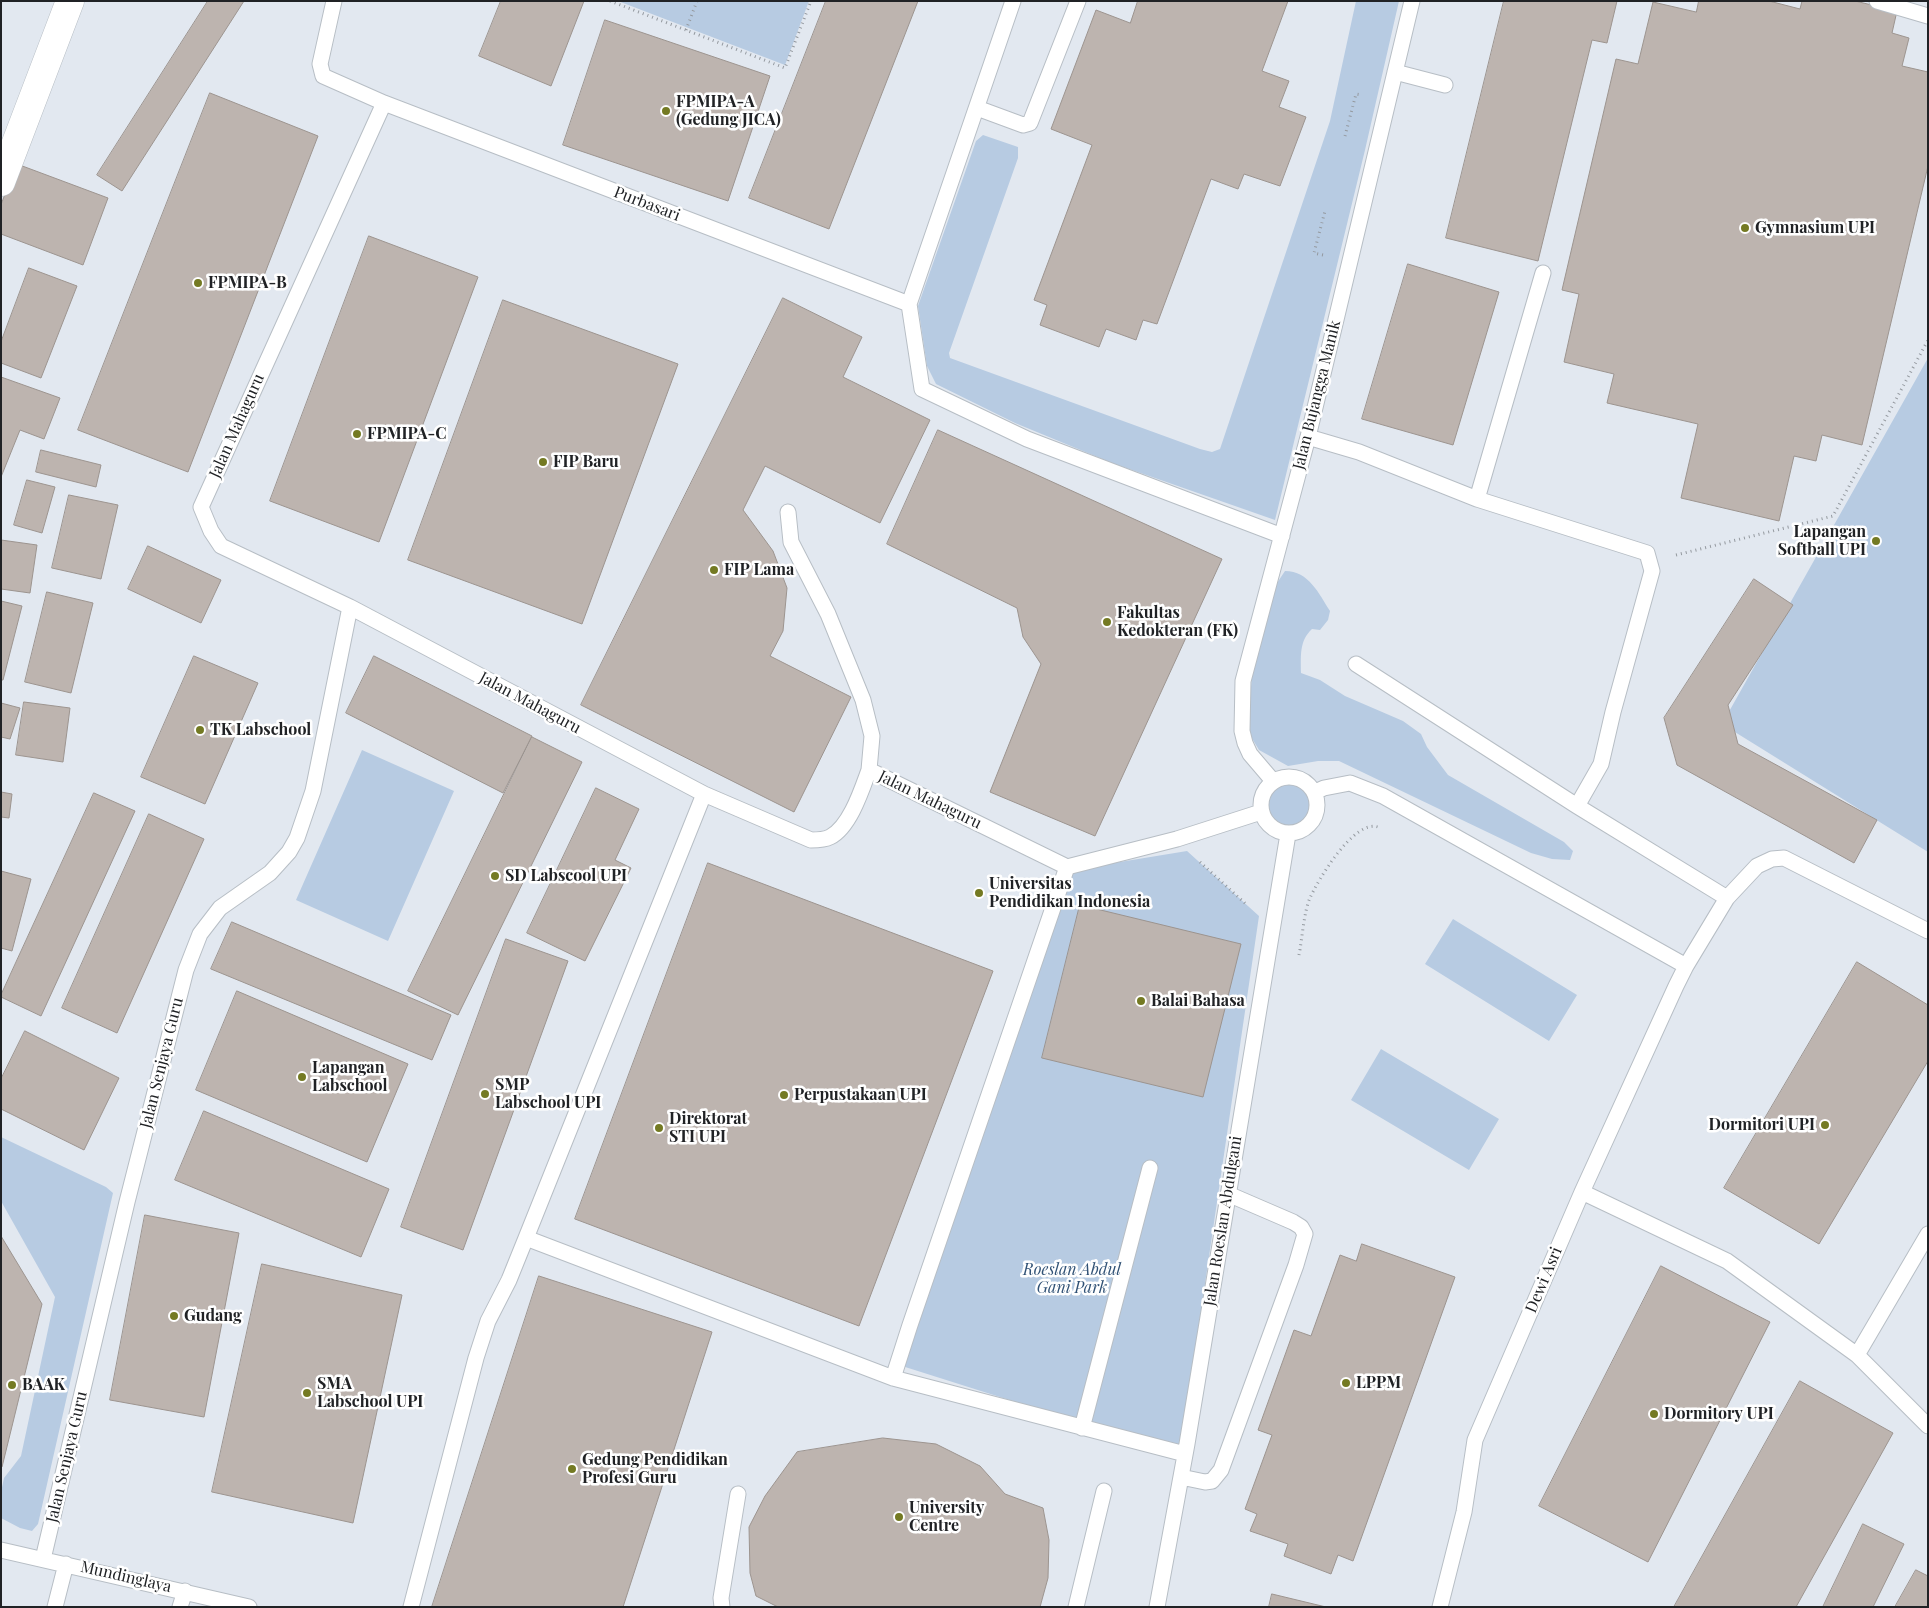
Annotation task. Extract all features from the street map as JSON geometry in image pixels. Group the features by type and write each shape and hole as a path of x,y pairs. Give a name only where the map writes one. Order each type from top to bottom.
{"street":[{"path":"1,182 70,1"}],"lane":[{"name":"Purbasari","path":"334,1 320,64 324,76 384,103 909,304"},
{"path":"1013,1 909,304 922,389 1027,439 1282,536"},
{"path":"977,108 1023,125 1030,124 1078,1"},
{"name":"Jalan Bujangga Manik","path":"1273,781 1250,754 1245,743 1242,731 1243,681 1308,437 1412,1"},
{"path":"1877,1 1928,16"},
{"path":"1396,72 1445,86"},
{"name":"Jalan Mahaguru","path":"384,103 201,507 210,531 221,546 350,608 704,794 811,840 822,840 832,836 852,813 869,770 1067,867"},
{"path":"1477,499 1544,273"},
{"path":"1308,437 1358,452 1477,499 1647,553 1652,571 1613,712 1601,764 1577,806"},
{"path":"788,512 792,542 828,614 863,700 872,736 869,770"},
{"name":"Jalan Senjaya Guru","path":"43,1559 127,1202 186,970 200,934 220,908 270,873 289,852 297,838 313,791 350,608"},
{"path":"1356,664 1577,806 1728,898"},
{"path":"1284,777 1297,777 1307,782 1315,792 1318,803 1316,815 1310,825 1300,832 1288,834 1277,831 1267,824 1262,812 1261,800 1265,790 1273,781 1284,777"},
{"path":"1315,792 1324,788 1350,783 1384,796 1686,966"},
{"path":"411,1607 476,1358 488,1321 526,1238 704,794"},
{"path":"893,1378 1067,867 1177,839 1262,812"},
{"name":"Jalan Roeslan Abdulgani","path":"1156,1607 1185,1454 1288,834"},
{"name":"Dewi Asri","path":"1440,1607 1464,1512 1475,1440 1582,1192 1686,966 1728,898 1757,866 1772,859 1784,858 1928,931"},
{"path":"1082,1428 1150,1168"},
{"path":"1582,1192 1726,1262 1857,1355 1928,1426"},
{"path":"1181,1477 1205,1482 1212,1481 1221,1470 1299,1258 1305,1234 1301,1226 1228,1194"},
{"path":"1857,1355 1928,1234"},
{"path":"526,1238 893,1378 1185,1454"},
{"path":"1076,1607 1104,1491"},
{"path":"722,1607 720,1598 738,1494"},
{"name":"Mundinglaya","path":"1,1550 249,1607"},
{"path":"55,1607 66,1564"},
{"path":"180,1607 185,1591"}],"path":[{"path":"610,1 785,68 811,1"},
{"path":"686,30 697,1"},
{"path":"1345,136 1356,94"},
{"path":"1314,253 1325,212"},
{"path":"1651,562 1833,516 1928,340"},
{"path":"1299,957 1309,899 1340,850 1349,838 1362,830 1374,826 1382,829"}],"green space":[{"path":"618,1 809,1 785,65"},
{"path":"1356,1 1399,1 1365,150 1275,520 1112,463 1015,423 936,384 927,366 918,306 976,141 983,135 1018,147 1018,158 949,353 950,358 1200,449 1212,452 1220,449 1330,121"},
{"name":"Lapangan Softball UPI","path":"1928,358 1928,852 1722,724"},
{"path":"1285,571 1293,572 1307,579 1330,611 1328,620 1320,630 1312,629 1305,639 1302,649 1301,673 1320,680 1345,696 1403,721 1421,734 1427,747 1448,775 1564,842 1573,851 1570,860 1552,859 1531,853 1339,761 1318,761 1288,766 1259,750 1250,735 1249,711 1252,675 1277,583"},
{"path":"362,750 454,791 388,941 296,900"},
{"path":"1289,780 1298,782 1309,791 1314,805 1312,814 1303,825 1289,830 1280,828 1269,819 1264,805 1266,796 1275,785"},
{"name":"Roeslan Abdul Gani Park","path":"1187,851 1259,916 1180,1454 902,1366 1071,870"},
{"path":"1453,919 1577,995 1549,1041 1425,964"},
{"path":"1381,1049 1499,1119 1469,1170 1351,1100"},
{"path":"1,1137 106,1187 113,1193 38,1524 32,1531 20,1528 1,1518 1,1492 4,1478 21,1456 55,1297 1,1201"}],"building":[{"path":"208,1 244,1 122,191 97,175"},
{"path":"501,1 584,1 551,86 479,56"},
{"name":"FPMIPA-A (Gedung JICA)","path":"826,1 918,1 829,229 749,198"},
{"path":"1138,1 1288,1 1262,71 1289,81 1279,107 1306,117 1280,186 1244,174 1238,189 1211,179 1157,324 1143,320 1136,340 1106,329 1099,347 1040,325 1047,305 1034,300 1092,145 1051,129 1096,10 1130,23"},
{"path":"1504,1 1617,1 1607,43 1592,40 1538,261 1446,238"},
{"name":"Gymnasium UPI","path":"1699,1 1769,1 1800,9 1802,1 1855,1 1897,11 1892,33 1909,38 1902,66 1928,72 1928,166 1862,445 1822,435 1816,461 1794,456 1779,521 1681,498 1698,424 1607,403 1614,374 1564,362 1579,294 1562,290 1616,59 1638,64 1653,2 1696,12"},
{"name":"FPMIPA-A (Gedung JICA)","path":"605,20 770,76 728,201 563,145"},
{"name":"FPMIPA-B","path":"210,93 318,136 188,472 78,430"},
{"path":"17,164 108,198 83,265 1,234 1,205"},
{"name":"FPMIPA-C","path":"369,236 478,277 379,542 270,501"},
{"path":"1408,264 1499,292 1453,445 1362,419"},
{"path":"29,268 77,286 41,378 1,363 1,342"},
{"name":"FIP Lama","path":"783,298 862,337 843,377 930,420 880,523 765,466 743,510 773,551 787,588 783,631 770,656 851,697 794,812 581,705"},
{"name":"FIP Baru","path":"503,300 678,364 582,624 408,560"},
{"path":"1,377 60,398 44,439 20,430 1,477"},
{"name":"Fakultas Kedokteran (FK)","path":"938,430 1222,559 1095,836 990,792 1041,664 1023,637 1017,608 887,544"},
{"path":"41,450 101,465 96,487 36,472"},
{"path":"27,480 55,487 42,533 14,525"},
{"path":"69,495 118,505 101,579 52,568"},
{"path":"1,540 37,545 30,593 1,589"},
{"path":"148,546 221,580 201,623 128,589"},
{"path":"1754,579 1793,605 1728,705 1738,744 1877,820 1854,863 1677,765 1664,718"},
{"path":"47,592 93,603 71,693 25,682"},
{"path":"1,601 22,606 3,680 1,680"},
{"name":"TK Labschool","path":"194,656 258,683 205,804 141,777"},
{"path":"374,656 532,736 503,793 346,713"},
{"path":"24,702 70,708 63,762 16,755"},
{"path":"1,703 20,708 10,739 1,737"},
{"name":"SD Labscool UPI","path":"532,737 582,762 458,1015 408,991"},
{"name":"SD Labscool UPI","path":"596,788 639,809 615,860 631,868 585,961 527,933"},
{"path":"1,792 12,794 9,818 1,817"},
{"path":"94,793 135,811 41,1016 1,997 1,995"},
{"path":"149,814 204,839 117,1033 62,1008"},
{"name":"Perpustakaan UPI","path":"708,863 993,971 859,1326 575,1219"},
{"path":"1,871 31,879 12,951 1,948"},
{"name":"Balai Bahasa","path":"1080,905 1241,944 1203,1097 1042,1058"},
{"path":"232,922 451,1015 432,1060 211,969"},
{"name":"SMP Labschool UPI","path":"506,939 568,961 463,1250 401,1227"},
{"name":"Dormitori UPI","path":"1857,962 1928,1005 1928,1061 1819,1244 1724,1188"},
{"name":"Lapangan Labschool","path":"237,991 408,1064 367,1162 196,1090"},
{"path":"25,1031 119,1078 84,1150 1,1109 1,1079"},
{"path":"204,1111 389,1189 361,1257 175,1180"},
{"name":"Gudang","path":"145,1215 239,1233 204,1417 110,1400"},
{"name":"BAAK","path":"1,1236 42,1304 2,1467 1,1467"},
{"name":"LPPM","path":"1362,1244 1455,1277 1353,1561 1338,1555 1331,1574 1284,1556 1288,1544 1250,1531 1257,1514 1245,1509 1272,1435 1258,1430 1294,1330 1311,1336 1340,1255 1356,1261"},
{"name":"SMA Labschool UPI","path":"262,1264 402,1295 353,1523 212,1492"},
{"name":"Dormitory UPI","path":"1661,1266 1770,1322 1648,1562 1539,1506"},
{"name":"Gedung Pendidikan Profesi Guru","path":"539,1276 712,1332 623,1607 432,1607"},
{"name":"Dormitory UPI","path":"1800,1381 1893,1433 1796,1607 1674,1607"},
{"name":"University Centre","path":"883,1438 936,1444 980,1466 1005,1494 1043,1508 1049,1540 1048,1578 1040,1607 778,1607 756,1596 750,1573 749,1527 765,1496 797,1452"},
{"path":"1863,1524 1904,1544 1873,1607 1823,1607"},
{"path":"1916,1570 1928,1576 1928,1607 1895,1607"},
{"path":"1272,1594 1326,1607 1269,1607"}],"place":[{"name":"FPMIPA-A (Gedung JICA)","path":"666,111"},
{"name":"Gymnasium UPI","path":"1745,228"},
{"name":"FPMIPA-B","path":"198,283"},
{"name":"FPMIPA-C","path":"357,434"},
{"name":"FIP Baru","path":"543,462"},
{"name":"Lapangan Softball UPI","path":"1876,541"},
{"name":"FIP Lama","path":"714,570"},
{"name":"Fakultas Kedokteran (FK)","path":"1107,622"},
{"name":"TK Labschool","path":"200,730"},
{"name":"SD Labscool UPI","path":"495,876"},
{"name":"Universitas Pendidikan Indonesia","path":"979,893"},
{"name":"Balai Bahasa","path":"1141,1001"},
{"name":"Lapangan Labschool","path":"302,1077"},
{"name":"SMP Labschool UPI","path":"485,1094"},
{"name":"Perpustakaan UPI","path":"784,1095"},
{"name":"Dormitori UPI","path":"1825,1125"},
{"name":"Direktorat STI UPI","path":"659,1128"},
{"name":"Gudang","path":"174,1316"},
{"name":"LPPM","path":"1346,1383"},
{"name":"BAAK","path":"12,1385"},
{"name":"SMA Labschool UPI","path":"307,1393"},
{"name":"Dormitory UPI","path":"1654,1414"},
{"name":"Gedung Pendidikan Profesi Guru","path":"572,1469"},
{"name":"University Centre","path":"899,1517"}]}
